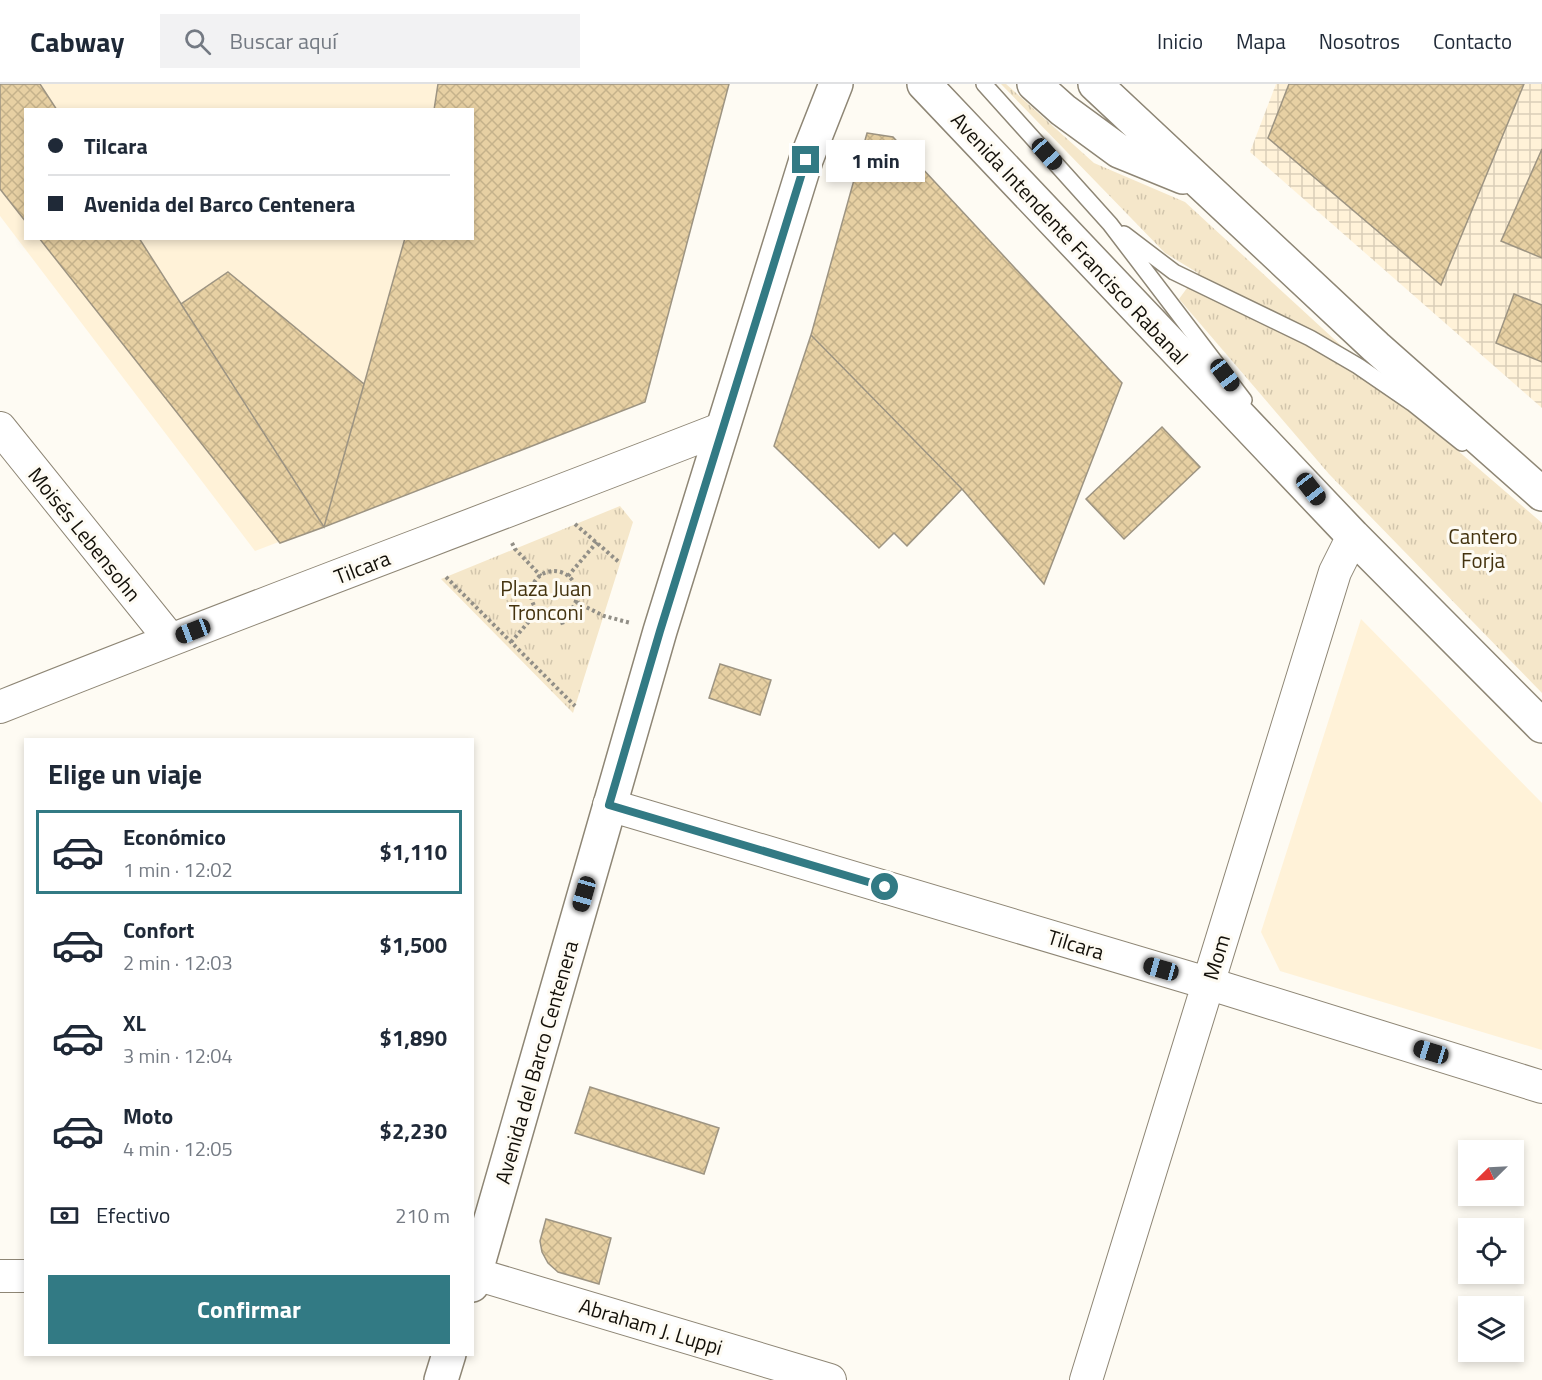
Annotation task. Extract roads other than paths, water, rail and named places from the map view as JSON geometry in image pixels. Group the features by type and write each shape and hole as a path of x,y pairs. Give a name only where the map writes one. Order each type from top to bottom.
{"main road":[{"name":"Avenida del Barco Centenera","path":"474,1277 660,631 806,160 836,84"},
{"name":"Avenida Intendente Francisco Rabanal","path":"924,84 1326,508 1542,726"},
{"path":"1034,84 1063,110 1119,151 1201,184"},
{"path":"1095,84 1376,347 1542,494"},
{"path":"441,1380 448,1356"}],"street":[{"name":"Moisés Lebensohn","path":"0,428 171,639"},
{"name":"Tilcara","path":"0,707 171,639 490,519 723,428"},
{"name":"Mom","path":"1086,1380 1335,572 1353,536"},
{"name":"Tilcara","path":"609,805 1208,983 1542,1087"},
{"path":"0,1276 24,1276"},
{"name":"Abraham J. Luppi","path":"474,1277 830,1380"}],"lane":[{"path":"984,84 1110,224 1326,508"},
{"path":"1110,224 1174,272 1310,338 1358,366 1412,403 1542,503"}],"park label":[{"name":"Cantero Forja","path":"1483,548"},
{"name":"Plaza Juan Tronconi","path":"546,600"}]}
